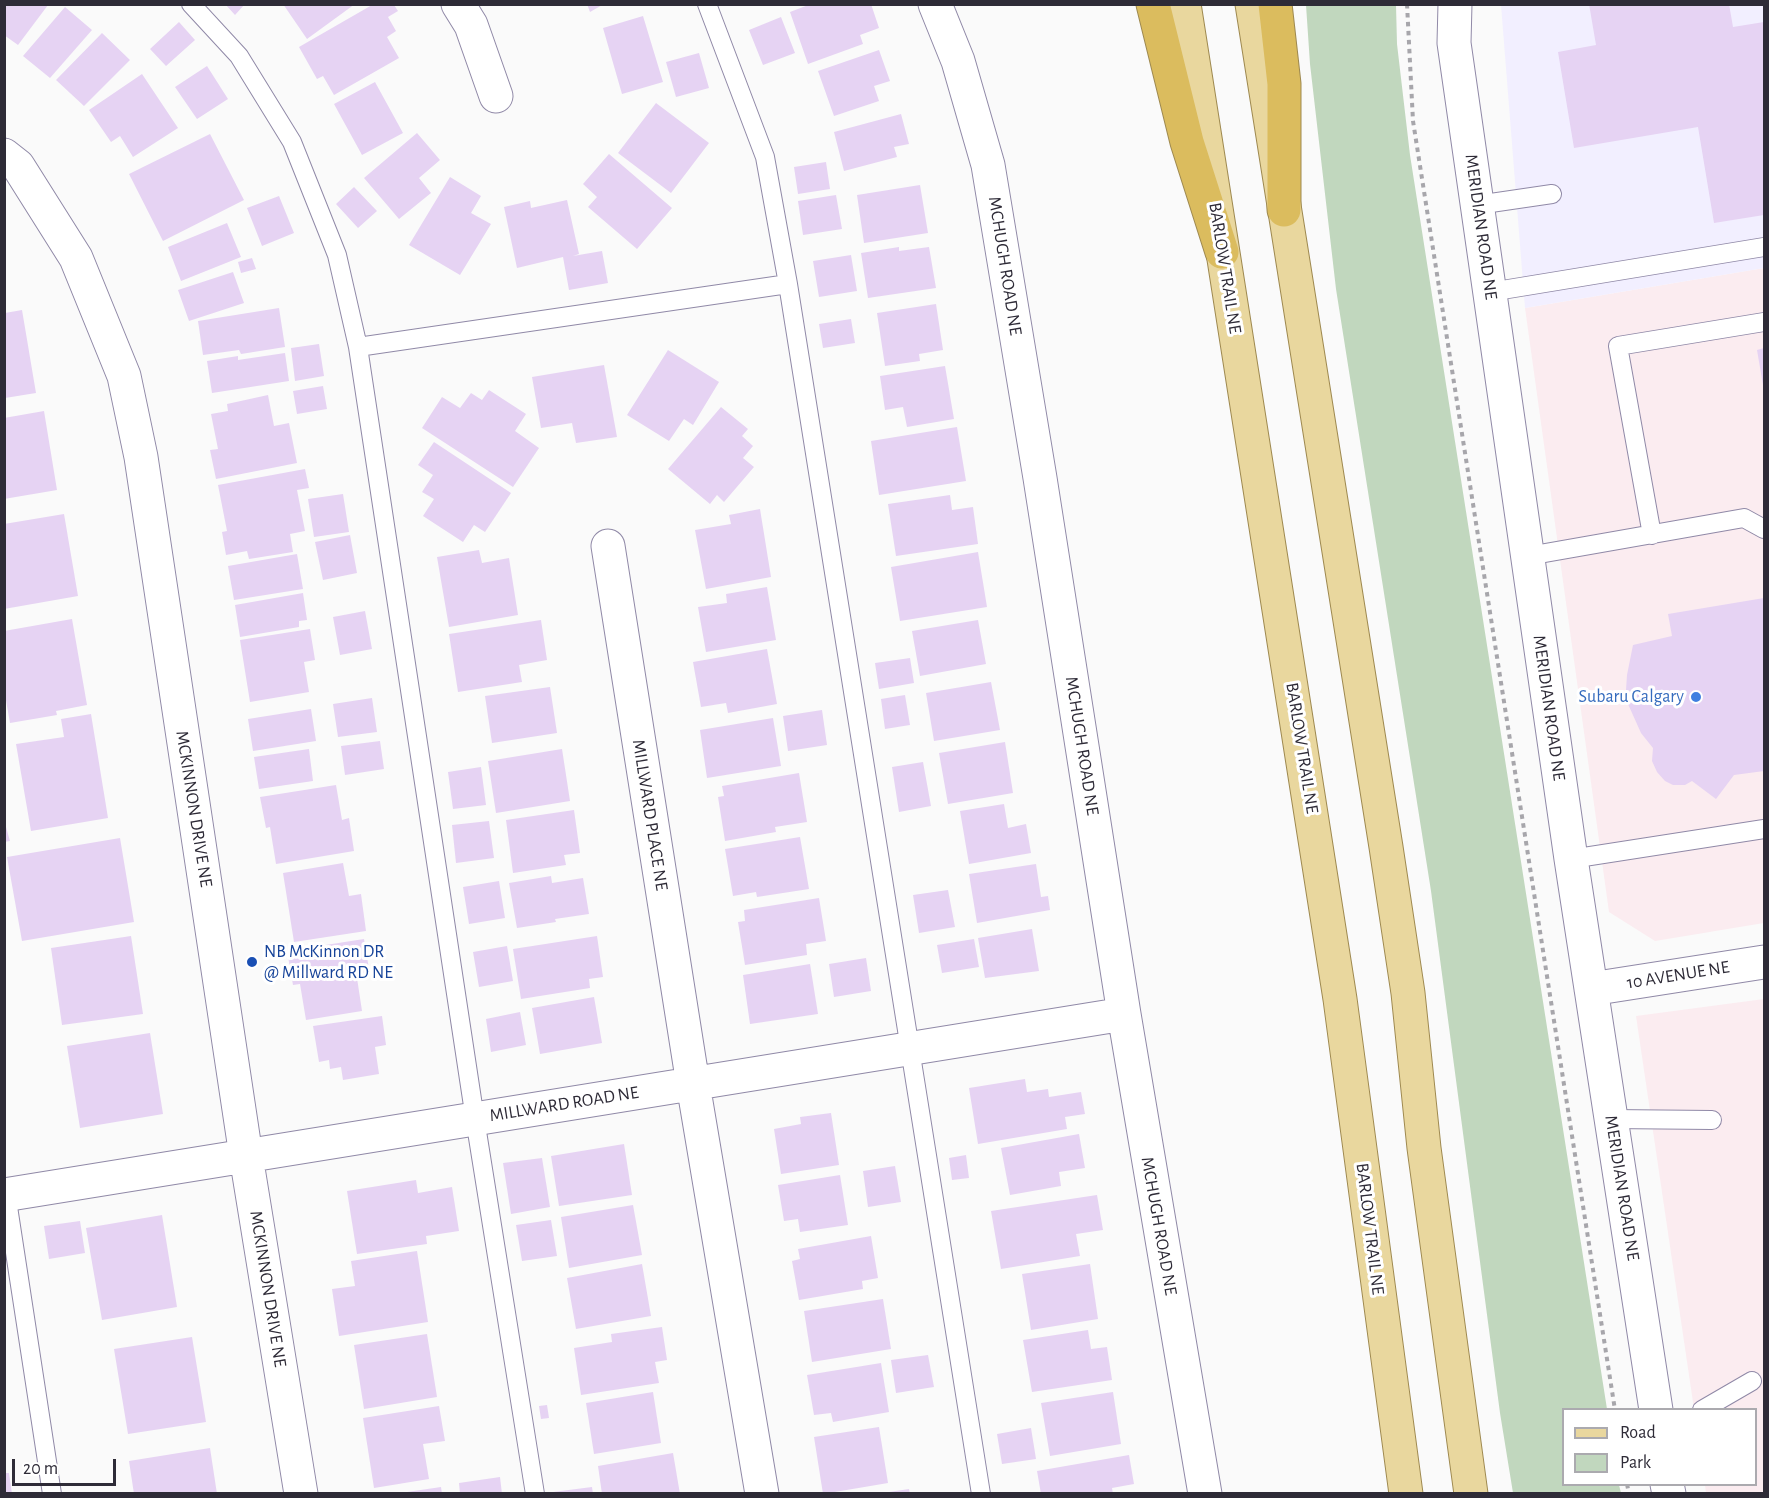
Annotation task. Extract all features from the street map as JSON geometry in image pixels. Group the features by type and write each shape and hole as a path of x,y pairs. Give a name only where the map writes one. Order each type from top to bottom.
{"highway":[{"path":"1154,4 1187,142 1222,252"},
{"path":"1275,4 1284,84 1284,210"}],"main road":[{"name":"BARLOW TRAIL NE","path":"1184,4 1340,999 1406,1494"},
{"path":"1252,4 1408,993 1434,1223 1471,1494"}],"street":[{"path":"458,4 471,25 496,96"},
{"name":"MCHUGH ROAD NE","path":"935,4 958,61 988,165 1040,478 1124,1014 1204,1494"},
{"name":"MERIDIAN ROAD NE","path":"1455,4 1454,43 1527,556 1656,1408"},
{"name":"MCKINNON DRIVE NE","path":"4,155 18,166 76,258 124,376 141,457 246,1156 301,1494"},
{"name":"MILLWARD PLACE NE","path":"608,546 693,1084"},
{"name":"10 AVENUE NE","path":"1591,989 1764,962"},
{"name":"MILLWARD ROAD NE","path":"5,1192 246,1156 1124,1014"},
{"path":"693,1084 762,1494"}],"lane":[{"path":"191,4 239,56 292,142 337,255 358,347 475,1119 535,1494"},
{"path":"707,4 765,157 788,284 981,1494"},
{"path":"1478,205 1552,194"},
{"path":"1490,292 1764,247"},
{"path":"358,347 788,284"},
{"path":"1652,535 1618,346 1764,322"},
{"path":"1527,556 1744,518 1764,529"},
{"path":"1571,859 1764,829"},
{"path":"1611,1119 1712,1120"},
{"path":"5,1192 52,1494"},
{"path":"1705,1408 1752,1381"}],"path":[{"path":"1407,4 1413,121 1616,1408"}],"shaded area":[{"path":"1501,5 1764,5 1764,268 1525,308"},
{"path":"1764,268 1764,923 1655,941 1609,912 1525,308"},
{"path":"1764,999 1764,1493 1706,1493 1705,1486 1757,1486 1757,1408 1694,1408 1636,1016"}],"green space":[{"path":"1306,5 1396,5 1397,44 1410,155 1607,1408 1562,1408 1562,1486 1619,1486 1621,1493 1513,1493 1500,1413 1431,891 1336,289 1310,64"}],"building":[{"path":"225,4 245,4 235,15"},
{"path":"283,4 355,4 307,39"},
{"path":"587,4 604,4 590,12"},
{"path":"811,4 871,4 879,28 860,35 863,44 808,64 790,12"},
{"path":"1589,4 1729,4 1733,27 1764,22 1764,215 1714,223 1698,127 1574,148 1558,52 1596,45"},
{"path":"4,5 48,5 18,45 4,35"},
{"path":"372,5 394,5 398,11 388,17 396,31 387,37 399,58 334,95 323,76 317,79 299,47"},
{"path":"65,7 92,30 50,78 23,56"},
{"path":"643,16 663,82 622,94 603,28"},
{"path":"781,17 795,53 763,65 749,30"},
{"path":"179,22 195,40 166,66 150,49"},
{"path":"102,33 130,60 84,106 56,80"},
{"path":"879,50 890,81 874,86 879,101 834,116 818,71"},
{"path":"699,53 709,88 676,97 666,62"},
{"path":"207,66 228,99 197,119 175,87"},
{"path":"142,74 178,128 133,157 120,136 111,142 89,110"},
{"path":"375,82 403,133 362,155 334,104"},
{"path":"656,103 709,143 671,193 618,153"},
{"path":"901,114 909,144 894,147 897,157 844,171 834,132"},
{"path":"417,133 440,160 419,178 431,193 399,219 364,178"},
{"path":"210,134 244,200 163,241 129,174"},
{"path":"609,154 672,208 637,249 588,207 597,197 583,184"},
{"path":"826,162 830,189 798,194 794,167"},
{"path":"450,177 481,196 471,213 491,224 460,275 409,245"},
{"path":"920,185 928,233 864,243 857,195"},
{"path":"354,187 377,211 358,228 336,204"},
{"path":"836,195 842,229 803,235 798,201"},
{"path":"279,196 294,233 262,246 247,208"},
{"path":"567,200 579,254 573,256 602,251 608,283 569,290 563,257 517,268 504,207 530,201 531,208"},
{"path":"227,223 241,257 181,281 168,247"},
{"path":"899,247 899,251 929,247 936,288 868,298 861,253"},
{"path":"851,255 857,291 819,297 813,261"},
{"path":"252,258 256,269 241,273 238,262"},
{"path":"233,272 244,303 189,321 178,290"},
{"path":"936,304 943,350 919,354 920,361 885,366 877,313"},
{"path":"279,308 285,347 241,354 239,350 203,355 198,321"},
{"path":"22,310 36,393 5,398 5,313"},
{"path":"851,319 855,343 823,348 819,324"},
{"path":"319,344 324,376 295,381 291,348"},
{"path":"1764,348 1764,385 1763,385 1757,350"},
{"path":"668,350 719,382 693,425 684,419 669,441 627,415"},
{"path":"285,353 289,381 212,393 207,361 238,356 238,360"},
{"path":"604,365 617,437 576,443 572,423 541,428 532,377"},
{"path":"945,366 954,419 907,427 903,407 885,410 880,376"},
{"path":"323,386 327,409 297,414 293,391"},
{"path":"489,390 526,414 515,431 539,448 513,487 422,428 442,397 460,408 471,393 482,400"},
{"path":"268,395 274,426 289,423 297,463 216,479 210,450 218,449 211,414 228,411 227,404"},
{"path":"721,407 748,429 742,436 753,446 743,458 754,467 724,502 717,495 710,504 668,469"},
{"path":"44,411 57,490 4,499 4,418"},
{"path":"957,427 966,481 879,495 871,441"},
{"path":"434,442 511,493 485,532 474,525 463,542 423,516 434,499 422,492 433,475 418,465"},
{"path":"305,469 309,488 297,490 305,531 290,534 293,552 249,559 247,551 226,555 222,532 227,531 218,485"},
{"path":"343,494 349,532 314,537 308,499"},
{"path":"950,495 952,510 973,507 978,544 896,556 888,504"},
{"path":"760,509 771,577 706,589 695,530 731,524 729,515"},
{"path":"64,514 78,596 4,609 4,524"},
{"path":"350,535 357,573 323,580 315,542"},
{"path":"479,550 482,563 509,558 518,615 449,627 437,557"},
{"path":"978,552 987,607 900,621 891,567"},
{"path":"297,554 303,589 234,600 228,566"},
{"path":"767,587 776,640 706,652 698,607 727,603 726,594"},
{"path":"303,593 307,620 299,621 299,627 240,637 235,605"},
{"name":"Subaru Calgary","path":"1764,598 1764,771 1734,775 1716,799 1692,781 1685,785 1673,785 1665,781 1657,772 1652,761 1653,748 1641,733 1628,704 1627,675 1633,645 1672,636 1668,614"},
{"path":"365,611 372,649 340,655 333,617"},
{"path":"72,619 87,705 56,711 57,715 10,723 4,689 4,631"},
{"path":"541,620 547,660 519,665 522,682 458,692 449,634"},
{"path":"978,620 986,664 920,676 912,631"},
{"path":"310,629 315,660 304,662 309,692 250,702 240,640"},
{"path":"767,649 777,704 728,713 726,703 701,707 693,662"},
{"path":"910,658 914,683 879,689 875,663"},
{"path":"991,682 1000,730 934,741 926,693"},
{"path":"550,687 557,733 492,743 485,696"},
{"path":"905,695 910,725 885,729 881,699"},
{"path":"372,698 377,732 338,737 333,704"},
{"path":"311,709 316,741 253,751 248,719"},
{"path":"822,710 827,745 788,751 783,716"},
{"path":"91,714 108,818 31,831 16,744 64,737 61,719"},
{"path":"773,718 781,766 707,778 700,730"},
{"path":"380,741 384,769 345,775 341,746"},
{"path":"1005,742 1013,793 948,804 939,753"},
{"path":"309,749 313,781 259,789 254,757"},
{"path":"562,749 570,801 496,813 488,761"},
{"path":"923,762 931,806 899,812 892,767"},
{"path":"481,767 486,805 453,809 448,772"},
{"path":"799,773 807,822 775,827 776,832 725,841 718,797 724,796 722,786"},
{"path":"336,785 342,820 349,818 354,851 276,864 270,827 266,828 260,797"},
{"path":"1004,804 1008,828 1026,824 1031,853 969,864 960,811"},
{"path":"574,810 580,853 564,855 566,865 513,873 506,820"},
{"path":"4,820 10,841 4,842"},
{"path":"489,821 494,858 456,863 452,825"},
{"path":"800,837 809,889 757,897 756,892 733,896 725,849"},
{"path":"120,838 134,922 22,941 7,857"},
{"path":"343,863 349,896 361,894 366,931 294,942 283,873"},
{"path":"1036,864 1041,897 1048,896 1050,910 977,923 969,874"},
{"path":"551,876 552,883 583,878 589,914 517,928 509,883"},
{"path":"499,881 505,918 469,924 463,887"},
{"path":"948,890 955,927 919,933 913,895"},
{"path":"819,898 826,941 806,944 807,955 745,965 738,922 745,921 744,910"},
{"path":"1032,929 1039,971 985,978 978,938"},
{"path":"131,936 143,1014 62,1025 51,948"},
{"path":"597,936 603,977 589,979 590,988 521,999 513,949"},
{"path":"364,939 370,975 357,978 362,1011 306,1020 300,984 293,985 287,951"},
{"path":"974,939 979,967 942,973 937,945"},
{"path":"507,946 513,981 479,987 473,952"},
{"path":"866,958 871,991 834,997 829,964"},
{"path":"810,964 818,1014 750,1024 743,975"},
{"path":"594,997 602,1043 540,1054 532,1008"},
{"path":"520,1012 526,1045 491,1052 486,1019"},
{"path":"382,1016 386,1045 375,1047 379,1074 343,1080 341,1067 330,1069 329,1060 319,1062 313,1026"},
{"path":"150,1033 163,1114 80,1128 67,1046"},
{"path":"1025,1079 1027,1092 1048,1089 1049,1097 1081,1092 1085,1114 1065,1117 1067,1129 978,1144 969,1088"},
{"path":"831,1113 839,1165 781,1174 774,1129 801,1124 800,1117"},
{"path":"1079,1134 1085,1168 1059,1172 1061,1186 1010,1195 1001,1148"},
{"path":"624,1144 632,1195 559,1206 551,1156"},
{"path":"966,1155 969,1178 952,1180 949,1158"},
{"path":"542,1158 550,1207 511,1214 503,1163"},
{"path":"895,1166 901,1202 868,1207 863,1171"},
{"path":"840,1175 848,1225 800,1232 798,1219 784,1221 778,1185"},
{"path":"416,1180 418,1193 452,1187 459,1231 426,1236 427,1244 357,1254 347,1191"},
{"path":"1097,1195 1103,1230 1076,1234 1080,1256 1001,1269 991,1211"},
{"path":"633,1205 642,1255 569,1268 561,1217"},
{"path":"162,1215 177,1307 102,1320 86,1228"},
{"path":"551,1220 557,1256 522,1261 516,1225"},
{"path":"80,1221 85,1253 49,1259 44,1226"},
{"path":"871,1236 878,1278 862,1281 863,1289 799,1300 792,1261 800,1259 798,1249"},
{"path":"417,1251 428,1322 339,1336 332,1289 355,1286 351,1261"},
{"path":"642,1264 651,1316 576,1329 567,1278"},
{"path":"1090,1264 1098,1319 1031,1330 1022,1274"},
{"path":"883,1299 891,1349 812,1362 804,1311"},
{"path":"662,1327 667,1360 655,1362 659,1383 581,1395 574,1348 612,1342 611,1334"},
{"path":"1088,1330 1091,1349 1107,1347 1112,1380 1032,1392 1023,1340"},
{"path":"427,1334 437,1397 364,1409 354,1345"},
{"path":"192,1337 206,1422 128,1434 114,1349"},
{"path":"928,1355 934,1387 896,1393 891,1360"},
{"path":"881,1363 889,1412 833,1422 831,1413 814,1415 807,1375"},
{"path":"653,1392 661,1443 594,1454 586,1403"},
{"path":"1113,1392 1121,1444 1050,1456 1041,1403"},
{"path":"547,1405 549,1418 541,1419 539,1406"},
{"path":"439,1406 445,1441 423,1444 429,1479 374,1488 363,1418"},
{"path":"879,1427 888,1483 823,1494 814,1437"},
{"path":"1031,1428 1036,1459 1002,1464 997,1434"},
{"path":"210,1448 217,1494 134,1494 129,1461"},
{"path":"673,1453 680,1494 602,1494 598,1466"},
{"path":"1129,1455 1134,1484 1112,1488 1113,1494 1041,1494 1037,1471"},
{"path":"4,1473 9,1473 12,1494 4,1494"},
{"path":"500,1477 502,1494 460,1494 459,1483"},
{"path":"441,1487 442,1494 407,1494 407,1492"},
{"path":"592,1487 593,1494 553,1494 553,1492"},
{"path":"909,1489 910,1494 889,1494 889,1492"}],"place":[{"name":"Subaru Calgary","path":"1696,697"},
{"name":"NB McKinnon DR @ Millward RD NE","path":"252,962"}]}
